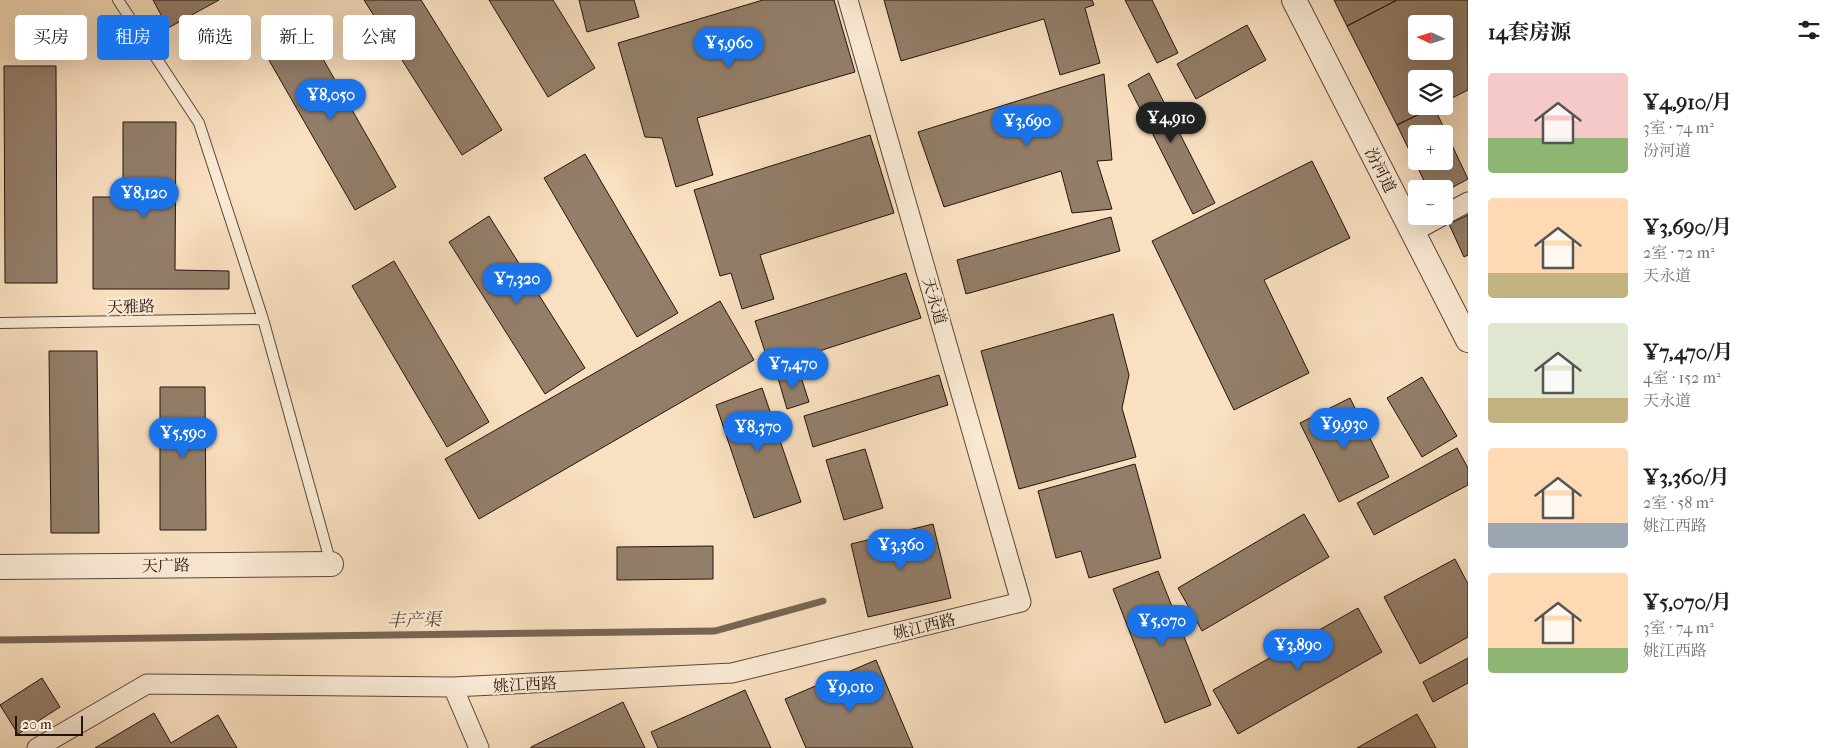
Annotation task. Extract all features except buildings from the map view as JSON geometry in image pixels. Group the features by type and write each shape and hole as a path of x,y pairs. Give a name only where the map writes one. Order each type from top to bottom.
{"street":[{"name":"天永道","path":"848,0 1021,602"},
{"name":"汾河道","path":"1294,0 1468,340"},
{"path":"1453,210 1468,202"},
{"path":"1413,232 1426,225"},
{"name":"天广路","path":"0,567 332,564"},
{"name":"姚江西路","path":"37,748 147,684 453,687 732,673 1021,602"},
{"path":"453,687 479,748"}],"lane":[{"path":"118,0 199,123 263,319 332,564"},
{"name":"天雅路","path":"0,323 263,319"}],"waterway":[{"name":"丰产渠","path":"0,640 715,631 823,601"}]}
